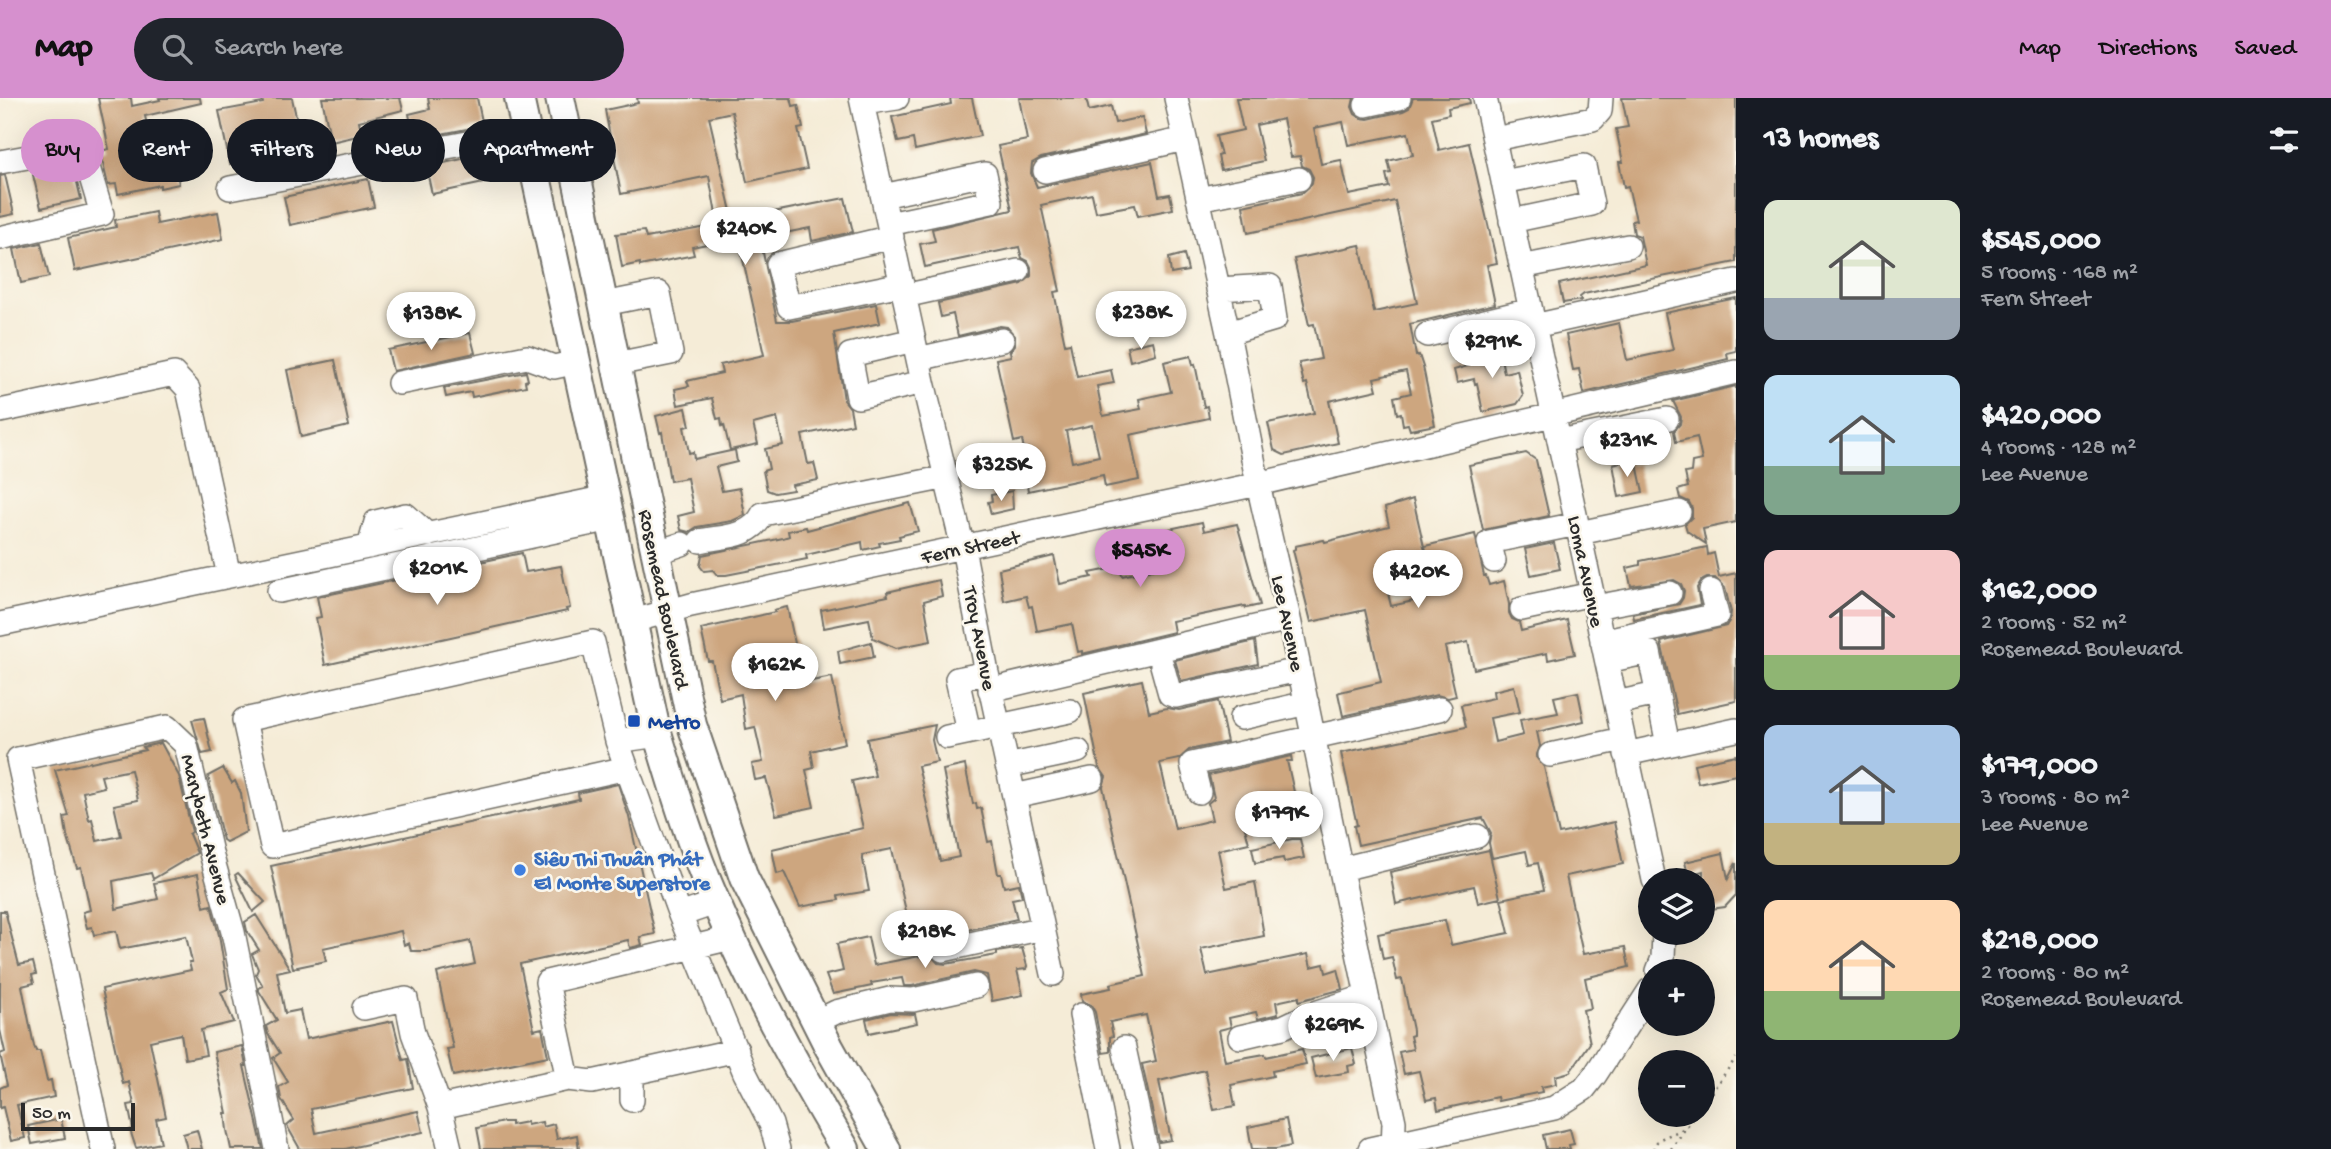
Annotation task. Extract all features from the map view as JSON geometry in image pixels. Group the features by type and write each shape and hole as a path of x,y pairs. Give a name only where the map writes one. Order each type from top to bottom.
{"main road":[{"name":"Rosemead Boulevard","path":"519,98 523,119"},
{"name":"Rosemead Boulevard","path":"560,98 692,725 744,878 816,1022 886,1149"},
{"name":"Rosemead Boulevard","path":"537,182 658,734 684,820 715,902 758,994 850,1149"},
{"path":"761,914 765,951 787,1001 849,1108 853,1133 850,1149"}],"street":[{"path":"862,100 897,98"},
{"name":"Lee Avenue","path":"1176,98 1307,703 1394,1122 1394,1147"},
{"path":"1366,105 1399,98"},
{"name":"Loma Avenue","path":"1485,98 1651,868"},
{"path":"1494,139 1593,119 1600,111 1601,98"},
{"name":"Troy Avenue","path":"862,100 923,382 963,548 988,681 1053,974"},
{"path":"1045,171 1185,139"},
{"path":"230,188 459,145"},
{"path":"0,162 82,147 102,214 0,238"},
{"path":"1503,182 1584,166 1592,204 1511,221"},
{"path":"883,196 985,174 991,202 778,264 789,307 1018,271"},
{"path":"1198,199 1299,179"},
{"path":"1521,267 1628,246"},
{"path":"1427,335 1736,281"},
{"path":"1218,289 1270,286 1275,320 1228,333"},
{"path":"604,304 659,293 664,317 671,353 616,364"},
{"path":"923,382 858,397 850,355 1002,340"},
{"path":"399,383 527,357 545,366 554,367 577,362"},
{"name":"Fern Street","path":"633,621 691,605 1258,484 1736,373"},
{"path":"0,411 174,374 188,389 229,576"},
{"path":"1559,441 1667,419"},
{"path":"655,553 691,542 751,531 763,514 947,477"},
{"path":"0,624 428,535 609,508"},
{"path":"279,591 609,508"},
{"path":"1494,562 1489,542 1679,512"},
{"path":"1604,651 1717,615 1711,591"},
{"path":"1522,609 1670,593"},
{"path":"1070,711 958,735 957,679 988,681 1137,654 1289,619"},
{"path":"627,768 272,846 244,720 593,642 617,741 627,768 680,915 745,1073 771,1124 778,1149"},
{"path":"1604,651 1649,652 1668,745"},
{"path":"1162,665 1170,694 1176,696 1300,670"},
{"path":"1616,704 1657,694"},
{"path":"1241,718 1307,703"},
{"path":"1199,792 1192,764 1440,709"},
{"name":"Marybeth Avenue","path":"103,1149 18,759 167,727 186,745 233,932 277,1149"},
{"path":"1550,755 1625,746 1668,745 1736,730"},
{"path":"617,741 658,734"},
{"path":"1007,766 1078,751"},
{"path":"1014,796 1092,779"},
{"path":"1341,869 1477,836"},
{"path":"680,915 715,902"},
{"path":"943,950 1043,928"},
{"path":"568,1079 547,982 732,937"},
{"path":"816,1022 836,1012 890,999 913,1000 975,986"},
{"path":"1240,1037 1283,1027 1306,1016 1367,996"},
{"path":"364,1008 406,999 413,1033 440,1107 450,1149"},
{"path":"1370,1149 1394,1147 1544,1112 1570,1099 1584,1089 1595,1075 1638,1009"},
{"path":"1081,1015 1108,1149"},
{"path":"1125,1048 1146,1149"},
{"path":"440,1107 568,1079 592,1082 737,1050"},
{"path":"632,1073 632,1100"}],"path":[{"path":"1715,1087 1736,1058"},
{"path":"1653,1149 1658,1140 1686,1127"},
{"path":"1671,1149 1686,1127"}],"building":[{"path":"98,98 131,98 132,106 160,100 159,98 200,98 201,103 145,116 146,119 118,119 118,182 179,184 118,194 116,184 108,185 104,168 104,150 109,149"},
{"path":"262,98 292,98 297,119 227,119 227,150 219,111 263,103"},
{"path":"322,98 400,98 403,110 367,119 351,119 351,137 337,141 337,119 326,119"},
{"path":"428,98 477,98 482,119 459,119 459,131 445,133 445,119 410,119 409,114 430,109"},
{"path":"637,98 791,98 793,106 798,105 803,128 798,129 807,169 747,182 732,112 709,117 733,220 845,198 853,232 812,241 810,228 760,238 777,321 792,321 876,304 880,323 834,333 844,400 850,408 853,424 802,435 808,464 814,463 818,480 792,485 793,490 775,493 767,490 763,471 769,469 765,449 783,445 777,418 753,424 758,444 730,450 724,425 722,426 721,418 717,419 712,398 678,405 675,389 689,386 687,381 722,373 720,365 764,355 740,246 726,249 722,241 692,247 694,255 622,267 616,234 644,231 646,238 718,225 709,176 621,194 616,168 616,119 607,119 605,110 638,103"},
{"path":"950,98 972,98 980,136 915,150 913,139 898,142 892,117 951,104"},
{"path":"1019,98 1086,98 1089,111 1111,106 1115,123 1142,117 1146,134 1041,158 1032,163 1031,173 1037,187 1152,162 1159,196 1170,194 1173,209 1138,216 1135,205 1096,212 1092,194 1041,205 1060,291 1054,292 1065,344 1070,343 1077,377 1111,370 1114,383 1097,386 1103,416 1141,409 1139,399 1171,392 1164,362 1191,356 1193,365 1195,364 1209,418 1130,435 1139,480 1105,487 1103,475 1028,491 1024,472 1029,471 1022,440 1014,442 996,359 1011,356 1015,336 1007,327 1000,326 958,336 953,314 941,317 938,303 1022,284 1031,276 1031,267 1028,261 1022,258 1019,247 925,267 920,244 935,241 932,229 1012,210 998,146 1027,140","holes":["1092,425 1099,456 1072,462 1066,431"]},
{"path":"1236,98 1354,98 1352,107 1355,114 1368,119 1403,111 1409,108 1413,98 1469,98 1470,103 1448,108 1449,114 1432,118 1439,150 1469,143 1497,263 1487,265 1495,304 1410,324 1416,356 1419,355 1423,367 1435,425 1410,430 1408,424 1403,425 1401,413 1397,414 1394,397 1411,393 1406,371 1374,378 1377,390 1329,401 1338,443 1284,455 1274,450 1268,423 1314,413 1299,363 1321,359 1314,324 1309,325 1294,259 1360,245 1374,312 1417,303 1395,201 1248,233 1243,206 1302,193 1312,184 1313,177 1309,169 1302,166 1300,156 1291,157 1283,119 1256,125 1264,161 1221,170 1218,156 1221,155 1216,136 1243,130","holes":["1343,122 1348,145 1408,133 1413,155 1388,161 1391,173 1386,174 1389,187 1349,195 1341,160 1321,164 1314,128"]},
{"path":"1622,98 1736,98 1736,262 1617,286 1584,294 1580,297 1581,300 1563,303 1559,284 1646,265 1640,236 1634,234 1632,221 1636,220 1628,186 1624,187 1619,162 1623,162 1616,129 1628,127"},
{"path":"459,160 459,182 488,182 432,194 429,182 445,182 445,163"},
{"path":"5,175 14,214 0,217 0,176"},
{"path":"35,182 77,182 81,199 41,208"},
{"path":"354,182 369,182 374,207 290,225 284,197"},
{"path":"155,212 157,224 218,212 223,239 75,271 68,238 116,227 115,220"},
{"path":"41,243 49,277 21,283 14,249"},
{"path":"1184,254 1188,271 1171,274 1169,258"},
{"path":"1736,298 1736,351 1727,353 1728,359 1584,393 1579,369 1573,370 1566,335 1619,323 1627,360 1673,350 1665,313"},
{"path":"470,333 475,353 393,371 388,350"},
{"path":"1153,341 1156,354 1130,361 1127,347"},
{"path":"1495,348 1496,354 1500,353 1504,373 1517,370 1523,396 1517,404 1483,412 1477,383 1475,384 1474,379 1457,383 1454,370 1471,365 1468,354"},
{"path":"335,360 349,426 301,437 287,370"},
{"path":"526,372 526,386 472,397 471,392 446,397 444,388"},
{"path":"1736,386 1736,522 1703,529 1706,544 1687,531 1685,524 1692,517 1692,508 1689,502 1680,498 1678,490 1688,487 1685,473 1691,472 1692,462 1702,460 1697,437 1676,442 1674,431 1680,424 1681,417 1673,401"},
{"path":"686,408 690,426 684,427 689,453 693,452 694,459 735,450 737,462 716,467 722,491 740,488 745,515 732,521 697,527 689,532 681,530 678,516 694,512 687,478 670,481 662,432 660,433 656,416"},
{"path":"1526,453 1536,460 1549,516 1483,530 1469,465"},
{"path":"1628,460 1629,465 1637,464 1643,492 1619,497 1613,464"},
{"path":"1012,491 1013,509 991,514 988,502 992,501 991,495"},
{"path":"1413,499 1426,555 1381,564 1391,606 1436,596 1425,546 1475,534 1484,576 1489,585 1504,581 1509,613 1512,619 1519,622 1521,631 1567,620 1575,654 1548,660 1547,653 1474,669 1468,642 1445,647 1456,696 1448,698 1437,695 1343,716 1338,693 1381,682 1365,610 1311,622 1293,550 1295,546 1324,540 1325,542 1389,526 1385,508"},
{"path":"910,503 918,531 899,536 900,539 879,543 880,546 863,550 862,542 806,555 807,559 726,575 717,575 713,570 704,571 700,566 702,555 783,538 789,536 788,531 806,527 807,530"},
{"path":"1202,522 1204,531 1237,524 1260,605 1172,621 1174,632 1082,654 1082,651 1078,652 1072,624 1037,631 1032,606 1029,607 1026,596 1004,601 999,569 1054,556 1060,584 1092,577 1090,573 1120,567 1122,576 1162,567 1155,532"},
{"path":"1554,543 1560,569 1531,575 1525,549"},
{"path":"1707,547 1708,555 1714,553 1719,577 1736,573 1736,701 1677,714 1661,642 1726,626 1731,612 1725,588 1715,578 1707,578 1701,581 1697,588 1700,605 1634,619 1633,614 1679,604 1684,591 1681,584 1674,580 1631,586 1627,568 1640,565 1640,561"},
{"path":"522,553 526,572 561,566 570,608 566,609 567,611 325,665 316,618 321,617 317,597"},
{"path":"939,580 942,596 924,601 931,641 896,648 873,638 869,619 824,628 821,610 888,596 887,592"},
{"path":"787,607 796,648 780,651 787,686 832,677 845,743 811,751 814,768 806,770 814,807 776,815 766,778 755,780 752,764 763,762 755,727 746,729 741,694 720,699 712,661 708,661 701,629"},
{"path":"1255,641 1258,664 1181,681 1175,660"},
{"path":"871,642 874,657 840,664 838,651"},
{"path":"1142,680 1149,712 1167,708 1179,710 1218,701 1227,742 1189,750 1179,759 1160,763 1175,829 1212,820 1208,803 1214,798 1209,775 1291,756 1292,761 1287,761 1296,801 1241,813 1249,843 1218,850 1226,888 1255,882 1264,936 1201,949 1207,975 1308,954 1311,967 1324,964 1326,973 1338,969 1343,989 1299,1001 1299,997 1276,1002 1278,1014 1258,1019 1256,1012 1229,1018 1231,1027 1219,1030 1225,1061 1265,1054 1266,1057 1302,1049 1306,1064 1272,1071 1273,1076 1231,1085 1235,1106 1214,1110 1205,1070 1159,1081 1171,1140 1159,1142 1142,1064 1156,1061 1146,1015 1110,1022 1113,1036 1110,1037 1110,1052 1103,1053 1095,1012 1091,1005 1082,1001 1081,994 1111,988 1110,984 1145,976 1103,787 1106,777 1099,767 1084,693"},
{"path":"1514,686 1520,712 1490,718 1495,742 1523,735 1520,720 1558,713 1554,697 1578,692 1584,721 1537,732 1540,746 1536,757 1544,767 1559,834 1614,822 1623,864 1566,876 1583,954 1625,947 1629,967 1585,978 1591,1008 1583,1010 1590,1043 1570,1072 1555,1076 1556,1084 1541,1087 1542,1092 1498,1101 1497,1097 1438,1110 1436,1098 1426,1100 1419,1071 1404,1074 1399,1052 1413,1049 1410,1036 1413,1035 1413,1030 1402,979 1397,980 1392,957 1383,959 1378,934 1445,920 1451,945 1509,933 1501,899 1544,890 1538,863 1529,865 1526,851 1492,858 1489,843 1491,833 1483,818 1358,845 1354,826 1357,825 1341,753 1466,727 1461,705 1494,698 1493,691"},
{"path":"204,718 212,752 202,754 192,720"},
{"path":"935,725 932,740 937,762 918,766 940,861 959,857 943,770 965,765 973,804 976,803 977,809 981,808 988,842 992,841 998,874 1001,874 1004,887 1019,884 1022,897 1012,899 1017,919 935,937 930,915 908,920 892,849 862,855 869,891 838,896 839,900 800,907 784,872 777,874 772,849 863,828 852,781 875,776 867,739"},
{"path":"161,743 179,776 192,832 189,834 197,853 153,879 151,873 113,881 116,909 158,899 154,883 198,874 204,907 211,905 219,935 228,989 221,992 234,1022 201,1030 206,1055 185,1059 181,1034 150,1041 166,1117 156,1119 161,1143 136,1148 130,1130 133,1129 128,1105 134,1104 129,1082 123,1084 102,989 191,970 189,962 192,962 186,936 120,949 116,931 94,935 92,927 87,928 83,912 90,910 81,867 77,868 67,835 64,817 69,816 55,770 145,750 143,747","holes":["131,770 138,800 114,805 121,836 97,841 83,792 104,787 101,776"]},
{"path":"1736,755 1736,775 1698,783 1694,764"},
{"path":"223,768 232,783 235,781 241,793 246,832 226,842 223,840 208,776"},
{"path":"618,784 629,817 655,934 640,937 642,945 630,948 628,940 520,964 534,1030 542,1028 548,1056 453,1076 447,1049 453,1048 437,973 475,964 470,941 426,951 411,951 409,943 404,945 401,931 323,948 326,961 293,968 271,866 579,799 578,793"},
{"path":"1300,839 1304,858 1284,862 1283,858 1255,863 1252,848"},
{"path":"1489,850 1500,898 1478,903 1474,886 1396,904 1390,872"},
{"path":"1723,853 1728,879 1736,863 1736,895 1725,907 1715,908 1715,868 1686,868 1685,862"},
{"path":"238,873 265,902 253,912 235,875"},
{"path":"0,911 5,911 19,965 33,962 36,974 32,975 34,983 22,986 34,1046 36,1051 40,1051 54,1097 17,1105 25,1138 11,1141 3,1107 0,1108 0,1088 7,1085 0,1054 5,1052 0,1030"},
{"path":"256,915 290,969 277,972 285,1013 300,1010 306,1039 393,1021 403,1060 408,1059 413,1088 311,1109 316,1133 418,1111 423,1132 345,1149 300,1149 287,1126 294,1120 281,1099 279,1087 288,1082 273,1058 280,1053 266,1026 277,1020 259,991 263,986 256,974 258,969 252,954 259,950 247,931 245,922"},
{"path":"868,937 874,965 930,954 938,963 946,964 1022,948 1027,966 1026,969 1017,970 1023,995 992,1001 987,975 974,972 912,986 904,986 902,978 871,983 872,986 833,994 826,975 843,971 837,944"},
{"path":"891,1013 915,1014 917,1023 869,1033 866,1019"},
{"path":"242,1046 263,1149 231,1149 227,1130 227,1113 214,1052"},
{"path":"1352,1048 1356,1064 1348,1066 1349,1072 1316,1078 1311,1058"},
{"path":"61,1119 65,1138 32,1144 28,1126"},
{"path":"1286,1119 1291,1146 1252,1149 1248,1127"},
{"path":"511,1122 511,1125 527,1122 527,1125 542,1122 543,1127 554,1124 557,1139 577,1135 579,1149 481,1149 477,1128"},
{"path":"1570,1129 1574,1144 1569,1145 1570,1149 1546,1149 1543,1135"},
{"path":"197,1130 202,1149 187,1149 183,1134"}],"place":[{"name":"Metro","path":"634,721"},
{"name":"Siêu Thi Thuân Phát El Monte Superstore","path":"520,870"}]}
